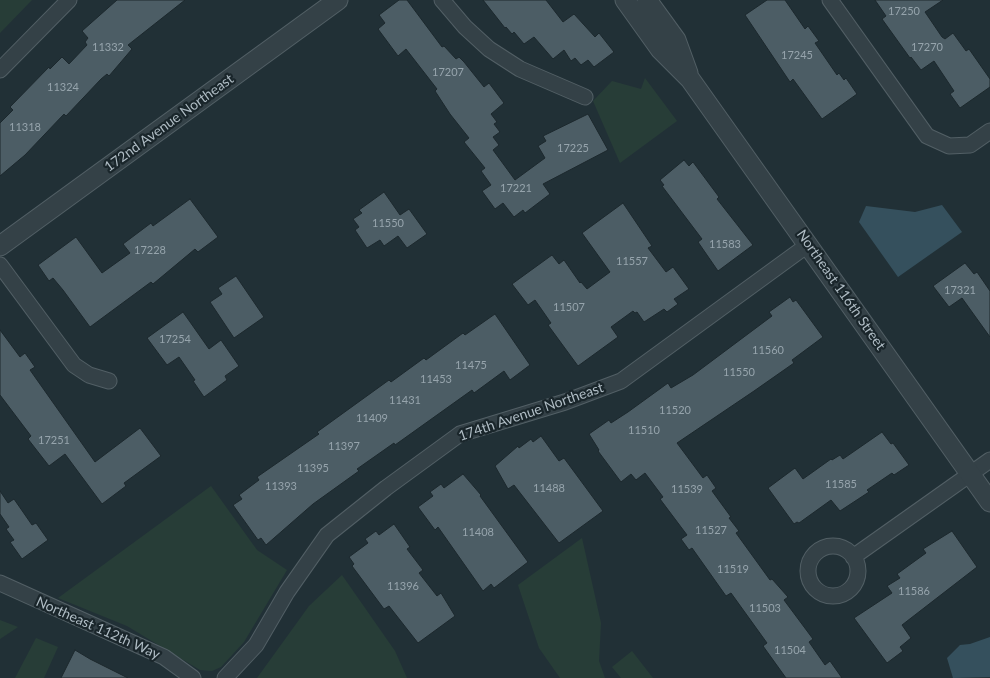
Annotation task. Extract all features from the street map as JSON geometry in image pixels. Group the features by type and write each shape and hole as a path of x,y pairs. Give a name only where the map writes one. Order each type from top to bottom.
{"street":[{"path":"0,70 69,0"},
{"name":"172nd Avenue Northeast","path":"0,246 338,0"},
{"path":"442,0 465,27 489,49 520,69 585,98"},
{"name":"Northeast 116th Street","path":"625,0 660,49 690,79 809,244 990,502"},
{"name":"Northeast 116th Street","path":"647,0 676,40 690,79"},
{"path":"830,0 927,136 949,146 970,145 990,131"},
{"name":"174th Avenue Northeast","path":"225,678 256,645 287,592 327,535 386,488 460,434 565,402 620,381 809,244"},
{"path":"0,265 74,365 89,375 109,381"},
{"path":"853,557 990,460"},
{"name":"Northeast 112th Way","path":"0,584 164,657 193,678"}],"green space":[{"path":"0,0 32,0 0,33"},
{"path":"645,78 677,121 620,163 593,101 612,81 641,89"},
{"path":"211,486 257,550 287,570 244,642 221,667 212,671 200,670 127,626 58,598"},
{"path":"582,538 601,623 599,661 605,678 560,678 539,648 518,585"},
{"path":"342,575 395,651 407,678 257,678 309,606"},
{"path":"0,620 18,627 0,639"},
{"path":"36,638 58,647 44,678 15,678"},
{"path":"632,651 653,678 621,678 612,667"}],"water":[{"path":"942,205 962,232 898,277 859,222 866,206 915,212"},
{"path":"990,637 990,677 953,678 947,658 960,645 970,644"}],"building":[{"path":"117,0 185,0 128,45 132,49 109,76 107,74 101,79 66,116 64,114 25,155 0,176 0,123 13,110 10,107 49,67 50,69 62,57 69,64 87,45 85,42 88,38 82,31"},
{"path":"399,0 407,0 442,47 444,46 456,59 459,57 484,87 489,83 504,103 491,114 497,122 494,124 500,132 493,137 499,145 493,150 515,180 545,158 538,146 546,141 543,136 588,114 608,150 543,184 550,194 525,213 523,210 514,217 503,203 495,209 482,191 491,185 481,171 485,168 464,142 469,138 450,114 435,91 437,89 406,49 398,56 378,29 385,23 379,15"},
{"path":"483,0 546,0 563,22 574,14 595,37 599,33 614,52 594,67 588,60 581,65 575,58 571,61 564,50 553,59 534,37 524,44 514,32 512,34"},
{"path":"767,0 785,0 805,29 808,26 819,41 815,43 837,75 839,73 844,80 846,78 857,94 822,119 793,79 790,82 745,15"},
{"path":"875,0 943,0 925,12 942,37 945,39 953,33 966,51 969,49 990,79 990,87 960,108 950,94 954,91 934,61 921,70 882,19 886,16"},
{"path":"684,160 689,166 693,162 719,197 717,199 753,245 718,271 698,242 702,239 662,186 664,185 660,180"},
{"path":"384,192 400,215 409,209 427,234 407,248 398,236 384,246 380,240 367,248 355,230 359,227 353,219 362,213 359,210"},
{"path":"190,199 218,237 198,252 195,249 153,284 151,282 90,327 53,278 49,281 38,265 76,237 102,273 130,253 123,244 151,223 153,226"},
{"path":"623,203 652,246 648,248 666,272 673,267 689,289 674,299 678,304 667,312 664,309 644,322 637,312 633,311 611,327 618,337 578,366 548,325 551,323 535,300 528,305 512,284 552,255 559,264 564,260 580,283 587,289 610,272 582,233"},
{"path":"965,263 974,274 977,272 990,291 990,337 962,298 949,307 933,286"},
{"path":"236,276 264,317 234,338 210,302 222,294 218,288"},
{"path":"790,297 793,302 796,300 823,337 792,360 794,363 677,443 703,478 707,475 716,488 712,491 739,531 736,533 770,580 772,579 788,597 784,600 813,639 809,642 825,665 830,661 842,678 786,678 763,646 767,643 731,593 726,596 692,548 689,550 681,539 687,535 660,499 663,497 645,473 636,480 631,474 621,482 598,451 589,434 609,420 611,423 668,383 671,388 693,375 772,316 769,312"},
{"path":"183,312 209,349 221,340 239,366 225,376 227,380 204,397 179,357 167,365 147,338"},
{"path":"495,314 530,365 510,380 504,371 474,393 472,390 395,445 394,443 357,469 359,471 313,504 266,545 261,538 258,540 233,505 242,499 239,495 259,480 257,477 319,434 317,432 389,380 391,382 424,358 426,360 463,333 465,335"},
{"path":"0,330 20,357 25,353 35,367 30,370 95,462 140,428 161,456 124,483 126,486 102,504 65,454 49,466 28,439 31,436 0,395"},
{"path":"882,432 891,444 893,443 909,465 894,475 892,473 867,490 869,492 840,511 831,500 799,523 794,524 768,488 795,468 803,479 831,459 840,455 843,459"},
{"path":"541,436 559,461 564,458 603,511 559,543 514,485 508,489 495,466 518,446 519,448 531,439 533,442"},
{"path":"463,474 481,495 528,562 494,588 491,584 483,591 438,527 435,530 418,507 433,496 430,492 441,484 444,488"},
{"path":"0,491 8,503 14,499 32,525 36,523 48,540 22,559 10,542 14,540 6,529 9,527 0,514"},
{"path":"394,524 410,547 407,549 423,570 419,573 437,596 441,593 455,616 418,643 389,606 384,609 352,566 354,564 349,557 368,543 365,539 376,531 379,535"},
{"path":"952,531 977,567 902,625 911,638 900,647 903,651 887,663 854,618 892,593 887,586 900,578 897,574 926,553 923,549"},
{"path":"75,650 90,659 128,678 61,678"}]}
